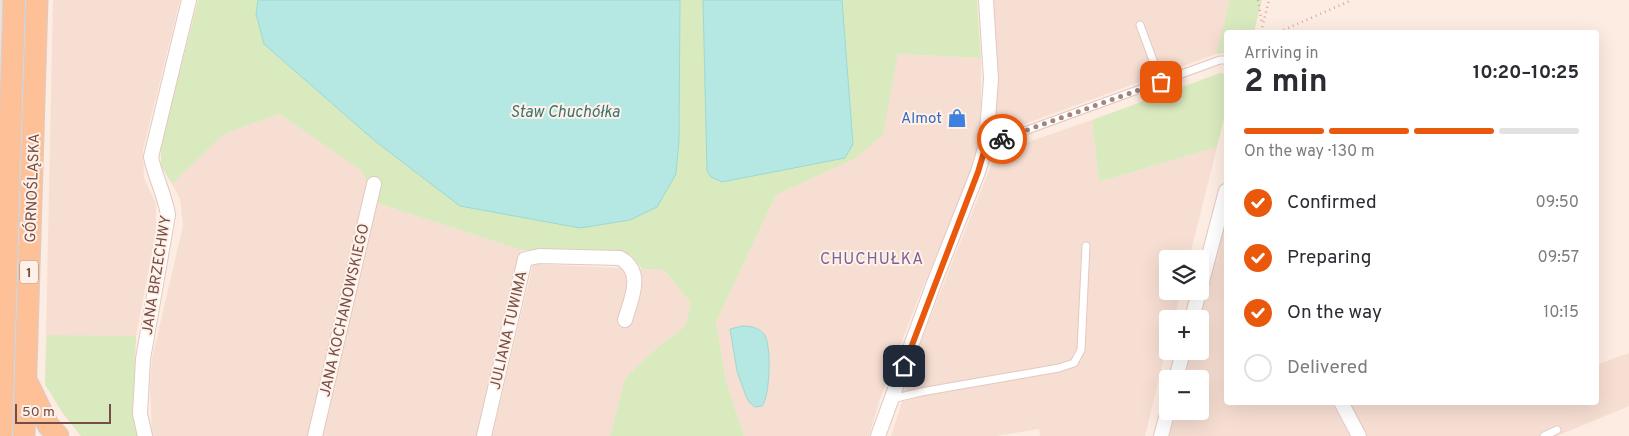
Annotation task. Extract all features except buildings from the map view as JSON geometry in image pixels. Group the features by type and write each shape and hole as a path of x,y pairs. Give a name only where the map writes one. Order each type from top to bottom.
{"main road":[{"name":"GÓRNOŚLĄSKA","path":"1,436 1,379 14,0"},
{"name":"GÓRNOŚLĄSKA","path":"24,436 37,0"},
{"path":"26,380 48,425 58,436"}],"street":[{"name":"JANA BRZECHWY","path":"145,436 140,414 143,359 168,215 166,199 155,176 151,157 189,0"},
{"path":"878,436 934,282 978,172 986,145 991,79 986,0"},
{"name":"JANA KOCHANOWSKIEGO","path":"315,436 374,184"},
{"path":"1209,256 1224,199"},
{"name":"JULIANA TUWIMA","path":"484,436 525,259 539,256 620,258 626,262 635,275 624,320"},
{"path":"1343,405 1359,436"},
{"path":"1161,436 1165,420"}],"lane":[{"path":"1140,24 1161,82"},
{"path":"986,145 1224,61"},
{"path":"892,399 1059,368 1074,363 1081,350 1086,246"},
{"path":"1544,436 1557,430"}],"path":[{"path":"1258,0 1262,28"},
{"path":"1262,28 1269,0"},
{"path":"1284,30 1352,0"}],"shaded area":[{"path":"0,0 4,0 0,112"},
{"path":"53,0 180,0 143,150 144,178 156,204 156,232 136,336 135,390 81,436 62,412 45,384"},
{"path":"991,0 1230,0 1216,54 992,136"},
{"path":"898,54 981,58 981,137 973,167 918,299 879,402 869,436 744,436 726,381 716,322 776,195 854,159 891,83"},
{"path":"279,114 362,171 369,184 308,436 152,436 150,387 152,358 183,226 180,199 172,184 224,134"},
{"path":"1092,120 1099,182 1217,147 1191,250 1159,250 1159,300 1179,300 1176,310 1159,310 1159,360 1163,360 1161,370 1159,370 1159,378 1145,436 1040,436 1039,429 996,436 891,436 924,333 996,153"},
{"path":"377,203 521,250 477,436 321,436"},
{"path":"1224,225 1224,405 1333,405 1350,436 1169,436 1173,420 1209,420 1209,370 1186,370 1189,360 1209,360 1209,310 1202,310 1205,300 1209,300 1209,284"},
{"path":"533,264 664,270 691,303 685,326 652,352 625,378 610,436 492,436"},
{"path":"1629,353 1629,406 1557,436 1364,436 1348,405 1599,405 1599,364"}],"green space":[{"path":"198,0 258,0 256,14 264,44 375,141 412,168 676,174 679,140 680,0 977,0 981,58 898,54 883,135 854,159 776,195 716,322 726,381 744,436 610,436 625,378 652,352 685,326 691,303 664,270 642,269 631,255 611,251 521,250 377,203 362,171 279,114 224,134 172,184 161,166 161,146"},
{"path":"1230,0 1262,0 1254,30 1224,30 1224,53 1216,54"},
{"path":"1220,73 1224,74 1224,118 1217,147 1099,182 1092,120"},
{"path":"47,335 136,336 134,362 139,436 81,436 62,412 45,384"}],"water":[{"name":"Staw Chuchółka","path":"258,0 680,0 679,140 676,174 657,207 630,220 580,228 460,206 375,141 264,44 256,14"},
{"path":"703,0 842,0 853,144 845,158 722,182 711,177 707,171"},
{"path":"742,326 757,328 764,334 767,340 769,370 767,392 762,406 755,407 749,402 737,371 730,329"}],"way so far":[{"path":"1002,139 1161,82"}],"place":[{"name":"Almot","path":"957,118"}],"district":[{"name":"CHUCHUŁKA","path":"872,258"}],"route":[{"path":"904,366 934,282 978,172 986,145 1002,139"}]}
